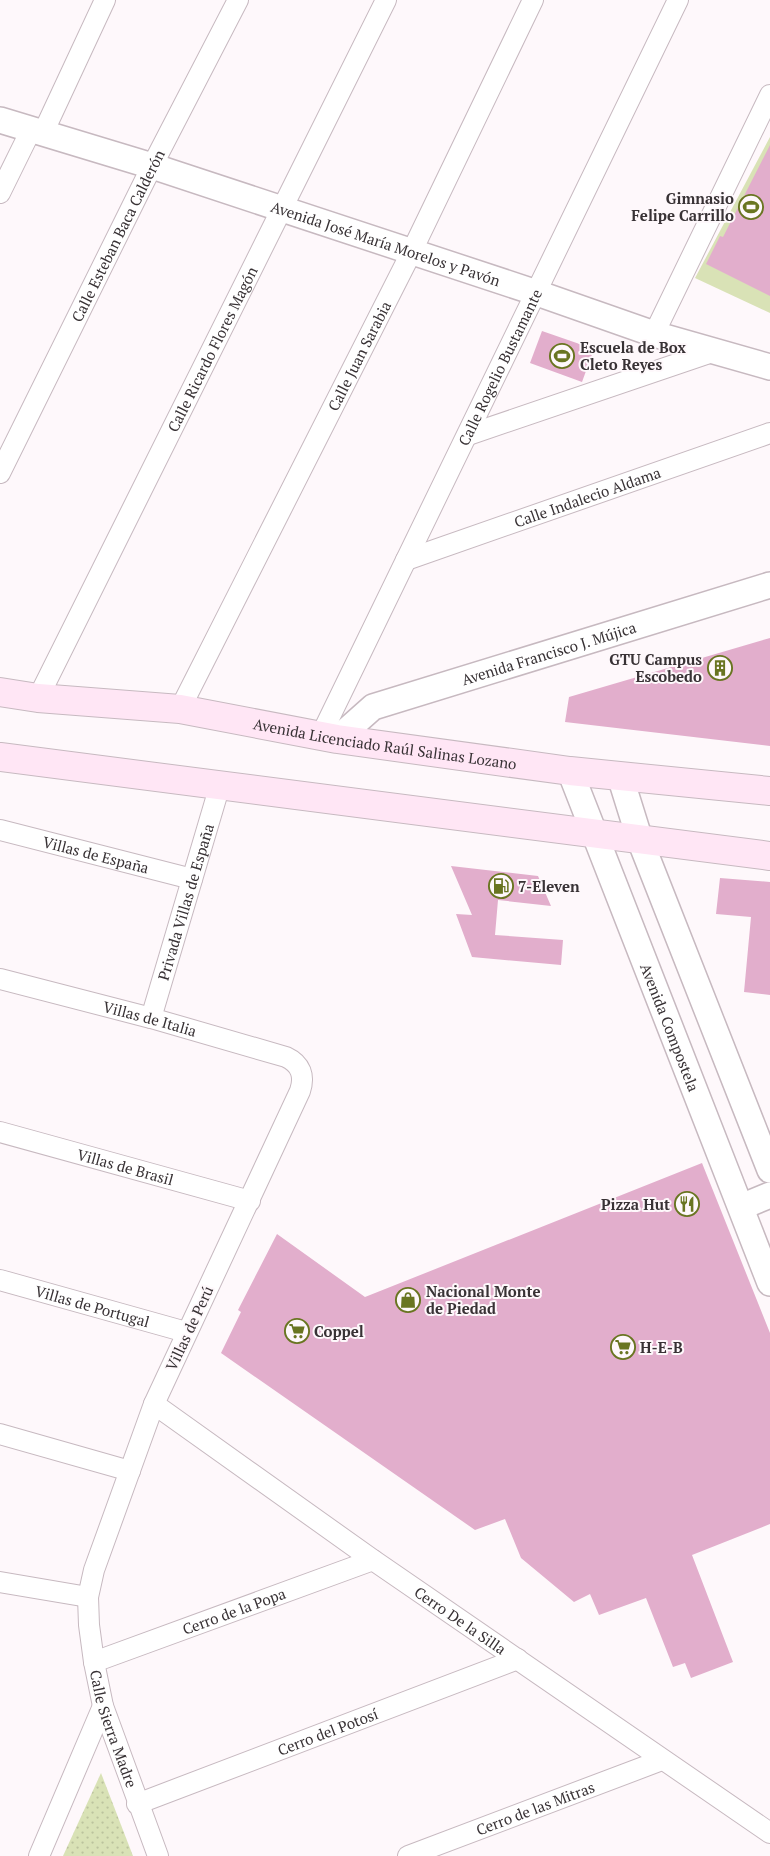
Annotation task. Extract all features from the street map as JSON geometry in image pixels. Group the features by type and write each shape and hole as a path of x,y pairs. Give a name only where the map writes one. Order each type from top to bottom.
{"main road":[{"name":"Avenida Licenciado Raúl Salinas Lozano","path":"0,692 38,698 180,709 329,737 570,771 770,791"},
{"path":"0,757 770,856"}],"street":[{"path":"0,193 37,132 105,0"},
{"name":"Calle Esteban Baca Calderón","path":"0,474 152,166 238,0"},
{"name":"Calle Ricardo Flores Magón","path":"38,698 280,209 386,0"},
{"name":"Calle Juan Sarabia","path":"180,709 411,253 534,0"},
{"name":"Calle Rogelio Bustamante","path":"329,737 406,560 678,0"},
{"path":"654,334 770,95"},
{"name":"Avenida José María Morelos y Pavón","path":"0,120 152,166 537,293 654,334 770,367"},
{"path":"468,435 715,351"},
{"name":"Calle Indalecio Aldama","path":"406,560 770,433"},
{"name":"Avenida Francisco J. Mújica","path":"329,737 373,706 770,585"},
{"name":"Avenida Compostela","path":"570,771 770,1283"},
{"path":"620,776 640,840 770,1170"},
{"name":"Privada Villas de España","path":"151,1018 220,786"},
{"name":"Villas de España","path":"0,830 192,879"},
{"name":"Villas de Italia","path":"0,979 151,1018 286,1057 298,1065"},
{"name":"Villas de Perú","path":"88,1597 94,1570 154,1404 300,1091 302,1077 298,1065"},
{"name":"Villas de Brasil","path":"0,1132 250,1201"},
{"path":"741,1207 770,1194"},
{"name":"Villas de Portugal","path":"0,1280 186,1332"},
{"name":"Cerro De la Silla","path":"154,1404 373,1560 770,1833"},
{"path":"0,1434 130,1471"},
{"name":"Cerro de la Popa","path":"94,1662 373,1560"},
{"path":"2,1586 88,1597"},
{"name":"Calle Sierra Madre","path":"88,1597 94,1662 103,1706 158,1856"},
{"name":"Cerro del Potosí","path":"138,1804 518,1659"},
{"path":"39,1856 103,1706"},
{"name":"Cerro de las Mitras","path":"408,1856 662,1760"}],"green space":[{"name":"Gimnasio Felipe Carrillo","path":"770,137 770,313 695,278"},
{"path":"101,1773 133,1856 63,1856"}],"building":[{"name":"Gimnasio Felipe Carrillo","path":"770,145 770,296 706,264 720,236 723,237"},
{"name":"Escuela de Box Cleto Reyes","path":"542,331 594,349 582,382 530,363"},
{"name":"GTU Campus Escobedo","path":"770,638 770,746 565,722 569,697"},
{"path":"451,866 538,876 551,906 498,900 495,935 563,940 561,965 472,957 456,914 472,915"},
{"path":"720,878 770,882 770,995 744,992 751,917 716,914"},
{"path":"702,1163 770,1333 770,1524 692,1555 733,1662 691,1678 685,1663 673,1667 646,1598 599,1615 590,1594 574,1602 521,1558 505,1519 475,1530 221,1353 241,1312 238,1310 277,1234 365,1297"}],"place":[{"name":"Gimnasio Felipe Carrillo","path":"751,207"},
{"name":"Escuela de Box Cleto Reyes","path":"562,356"},
{"name":"GTU Campus Escobedo","path":"720,668"},
{"name":"7-Eleven","path":"501,886"},
{"name":"Pizza Hut","path":"687,1204"},
{"name":"Nacional Monte de Piedad","path":"408,1300"},
{"name":"Coppel","path":"297,1331"},
{"name":"H-E-B","path":"623,1347"}]}
